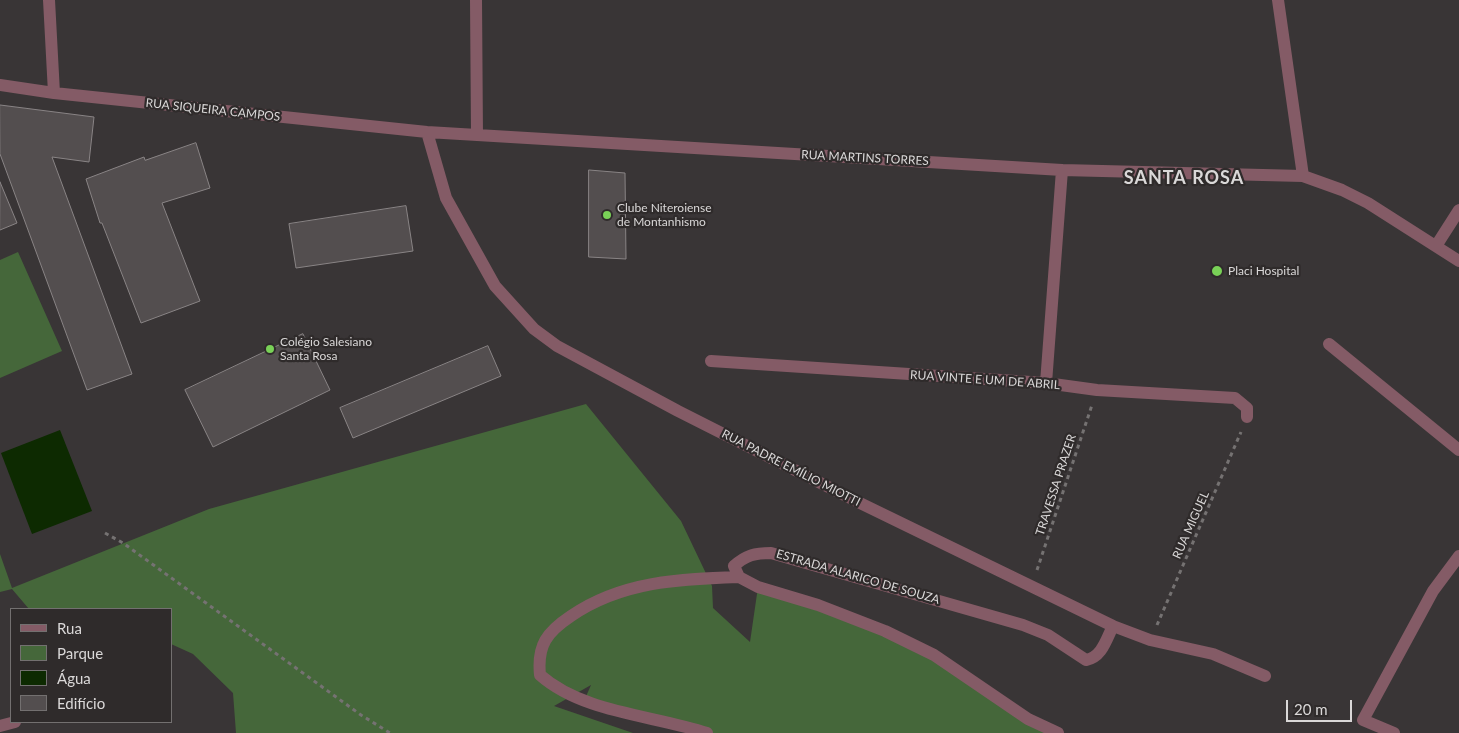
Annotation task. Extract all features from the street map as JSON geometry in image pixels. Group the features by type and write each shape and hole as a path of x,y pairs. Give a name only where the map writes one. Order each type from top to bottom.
{"street":[{"path":"49,0 54,93"},
{"path":"476,0 477,135"},
{"path":"1278,0 1303,176"},
{"name":"RUA SIQUEIRA CAMPOS","path":"0,85 54,93 427,132"},
{"name":"RUA MARTINS TORRES","path":"427,132 1062,170 1303,176 1342,190 1368,203 1459,261"},
{"name":"RUA PADRE EMÍLIO MIOTTI","path":"427,132 446,198 495,286 534,329 557,346 678,411 1113,626 1150,640 1213,654 1265,676"},
{"path":"1046,383 1062,170"},
{"path":"1436,246 1459,210"},
{"path":"1329,344 1459,450"},
{"name":"RUA VINTE E UM DE ABRIL","path":"711,361 1046,383 1097,390 1235,398 1247,408 1247,417"},
{"name":"ESTRADA ALARICO DE SOUZA","path":"739,577 734,566 742,558 752,554 771,552 1024,625 1048,635 1086,660 1095,658 1101,651 1113,626"},
{"path":"1394,733 1363,720 1433,592 1459,556"},
{"path":"707,733 584,700 555,688 540,675 538,659 542,644 554,627 591,602 639,585 686,579 739,577 758,587 818,605 885,631 934,655 1028,719 1058,733"}],"path":[{"name":"TRAVESSA PRAZER","path":"1031,586 1097,390"},
{"name":"RUA MIGUEL","path":"1150,640 1247,417"},
{"path":"105,533 123,543 390,733"}],"green space":[{"path":"18,252 62,351 0,378 0,260"},
{"path":"586,404 681,521 712,586 713,608 750,642 758,587 885,631 1058,733 707,733 584,701 591,685 554,706 633,733 236,733 233,693 193,654 172,644 172,608 28,608 12,589 0,592 0,554 12,588 209,509"}],"water":[{"path":"60,430 92,511 32,534 1,453"}],"building":[{"path":"0,105 94,117 89,162 52,157 132,374 87,390 0,154"},
{"path":"196,143 210,188 162,203 200,301 141,323 102,223 100,223 86,179 144,157 145,160"},
{"name":"Clube Niteroiense de Montanhismo","path":"589,170 625,173 626,259 589,257"},
{"path":"0,182 17,223 0,230"},
{"path":"406,206 413,251 296,268 289,224"},
{"path":"303,334 330,390 213,447 185,390"},
{"path":"488,346 501,376 353,438 340,408"}],"place":[{"name":"Clube Niteroiense de Montanhismo","path":"607,215"},
{"name":"Placi Hospital","path":"1217,271"},
{"name":"Colégio Salesiano Santa Rosa","path":"270,349"}],"district":[{"name":"SANTA ROSA","path":"1184,178"}]}
